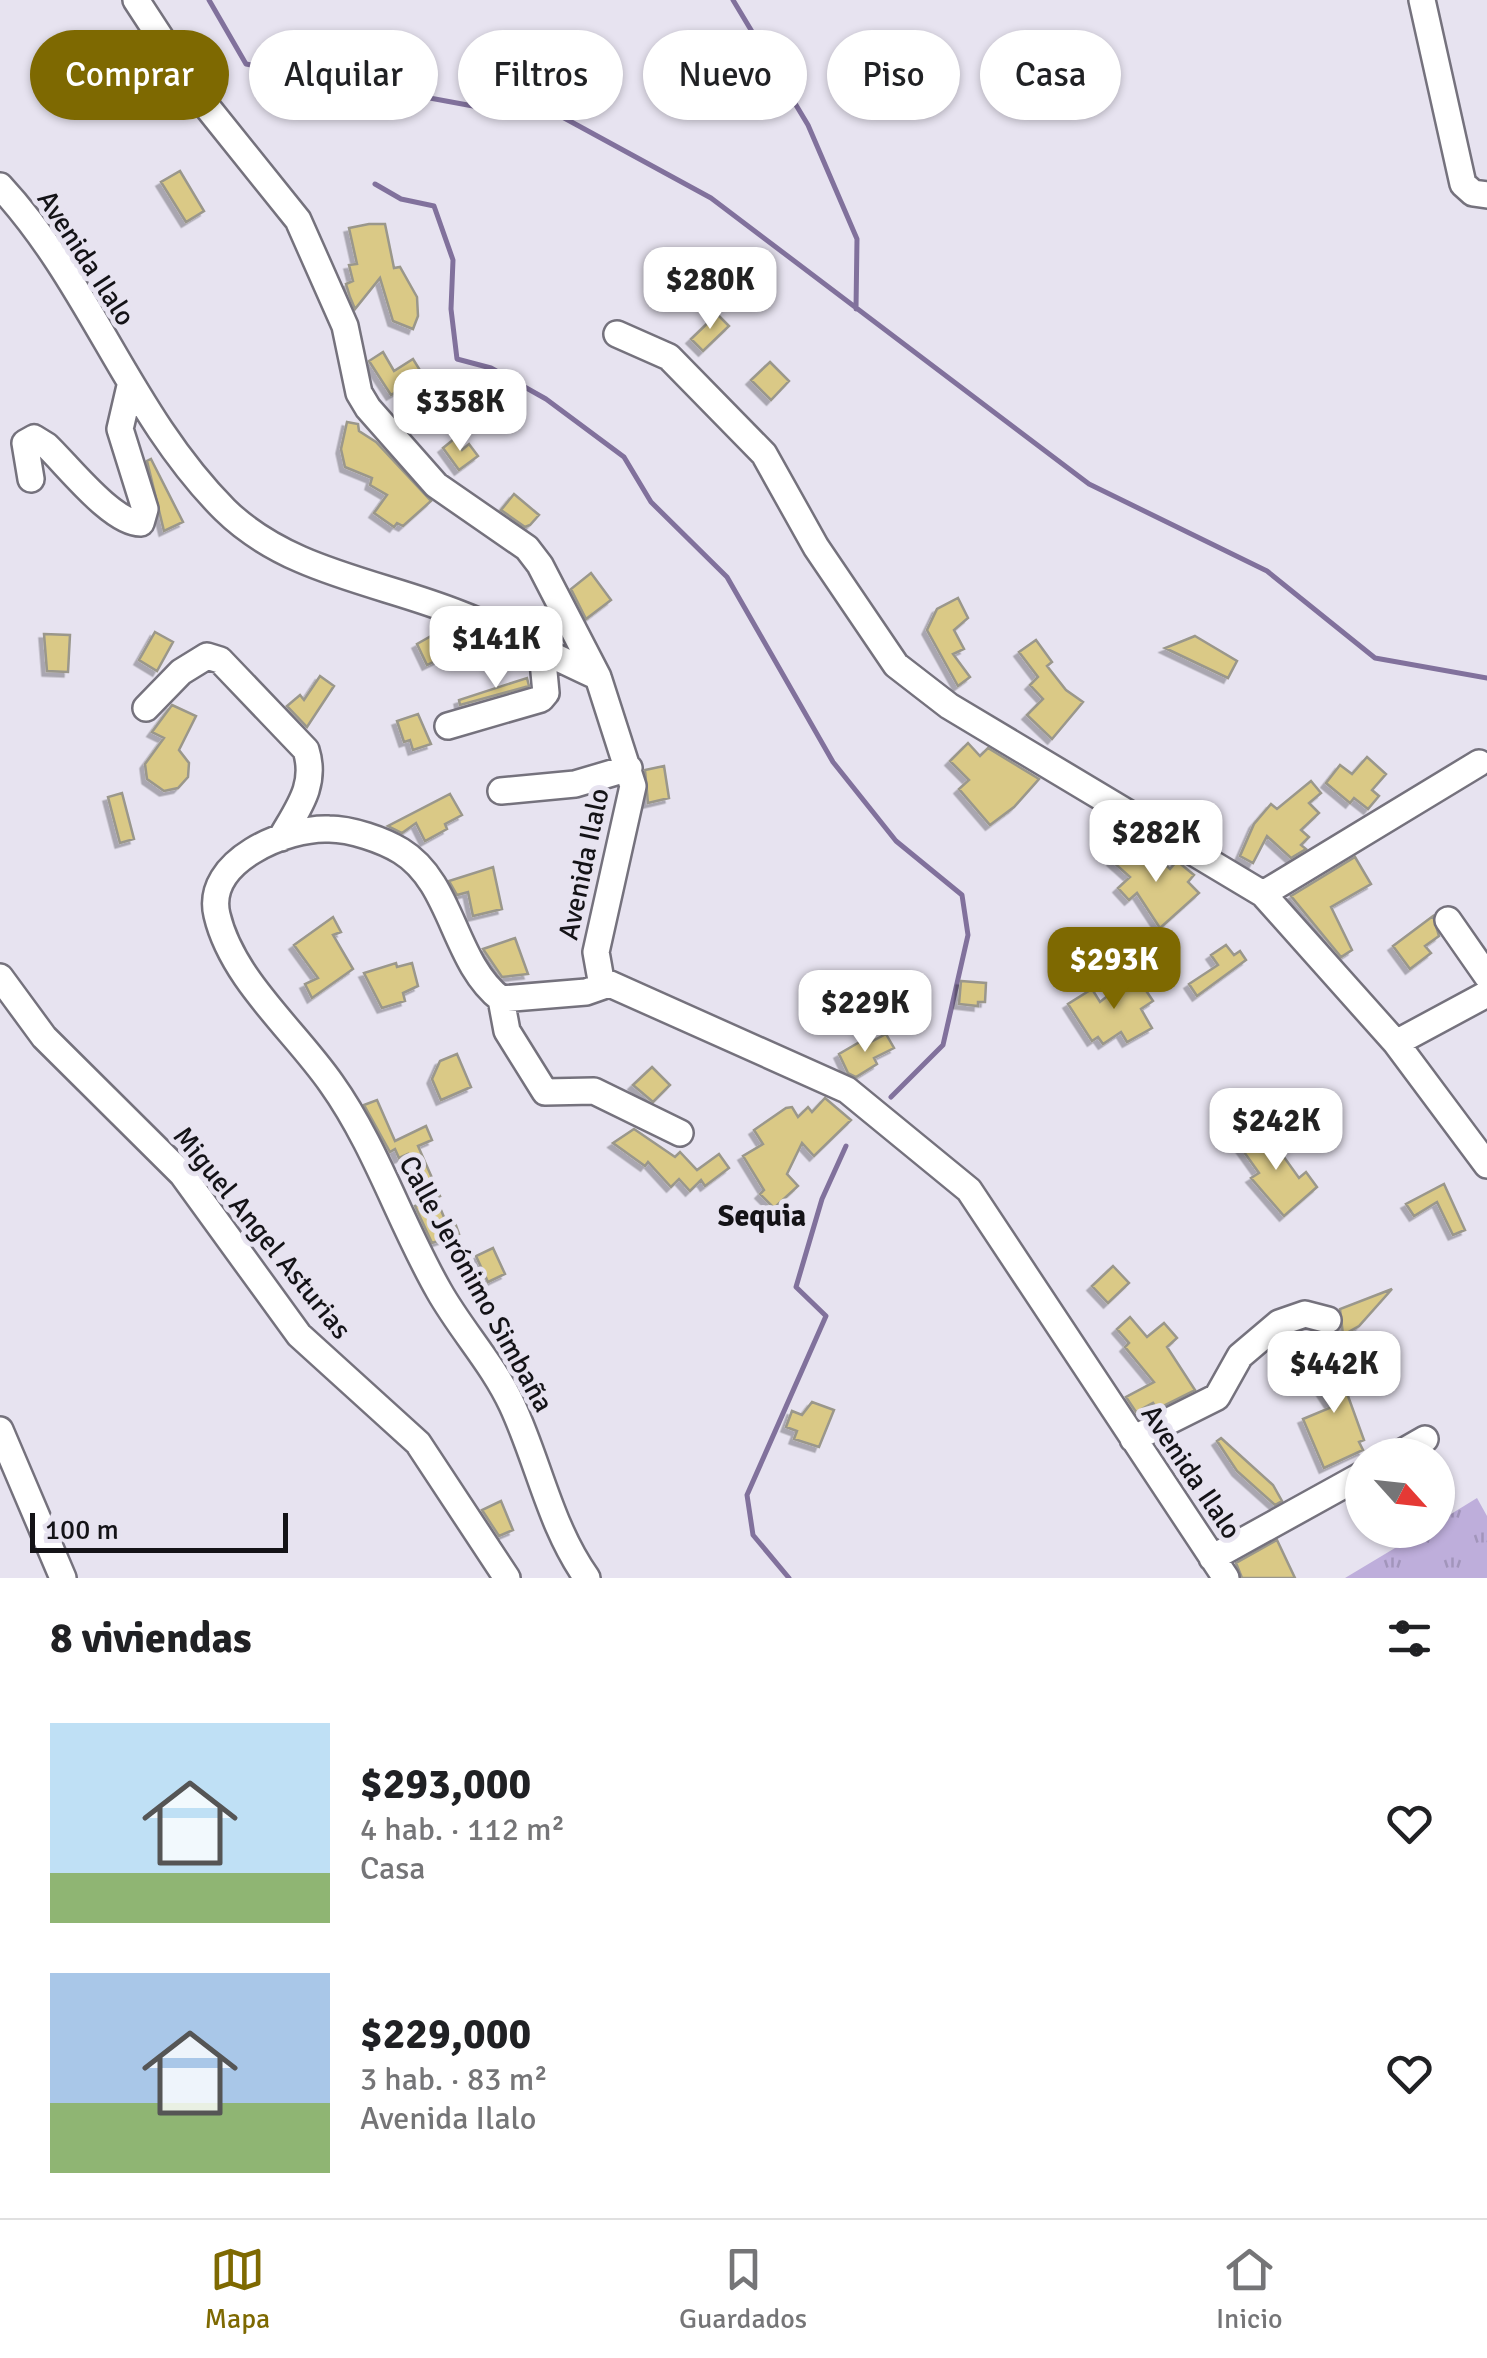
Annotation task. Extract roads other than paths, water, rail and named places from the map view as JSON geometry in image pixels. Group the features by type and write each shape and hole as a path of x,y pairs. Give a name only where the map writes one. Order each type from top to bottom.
{"street":[{"path":"136,0 200,98 298,220 345,326 359,393 368,408 436,484 526,548 540,565 598,677"},
{"path":"1422,0 1463,184 1472,194 1487,195"},
{"name":"Avenida Ilalo","path":"0,186 59,261 130,386 176,456 226,511 260,536 318,567 459,614 598,677 629,768 632,800 594,963 606,985 709,1026 846,1090 938,1162 983,1206 1219,1568"},
{"path":"618,334 669,357 764,454 816,547 880,643 910,678 1114,808 1263,894 1396,1043 1487,1165"},
{"path":"31,479 25,444 34,438 112,511 130,523 141,523 145,509 120,429 130,386"},
{"path":"448,726 542,699 546,693 542,652"},
{"path":"146,708 180,672 207,656 220,660 306,750 311,767 309,787 281,838"},
{"path":"1263,894 1480,763"},
{"path":"500,790 575,784 629,768"},
{"name":"Calle Jerónimo Simbaña","path":"502,999 475,967 424,869 385,842 330,828 281,838 230,868 216,896 222,932 244,970 347,1107 439,1292 510,1400 566,1548 587,1578"},
{"path":"1448,920 1487,976"},
{"name":"Miguel Angel Asturias","path":"0,977 44,1036 182,1174 299,1335 418,1443 507,1578"},
{"path":"606,985 586,992 502,999 507,1031 546,1092 594,1091 680,1133"},
{"path":"1396,1043 1487,994"},
{"path":"1133,1439 1217,1397 1240,1356 1279,1323 1305,1314 1328,1320"},
{"path":"0,1430 63,1578"},
{"path":"1219,1568 1345,1486"}],"waterway":[{"path":"209,0 246,64 473,106 555,113 711,198 1089,484 1267,571 1375,658 1487,678"},
{"path":"733,0 808,125 857,239 856,309"},
{"path":"375,184 401,199 434,206 453,260 451,309 457,359 491,368 546,399 624,457 651,502 727,577 833,762 896,841 962,895 968,935 943,1045 891,1097"},
{"path":"789,1578 753,1535 747,1495 826,1316 796,1287 822,1199 846,1146"}],"district":[{"name":"Sequia","path":"762,1216"}]}
